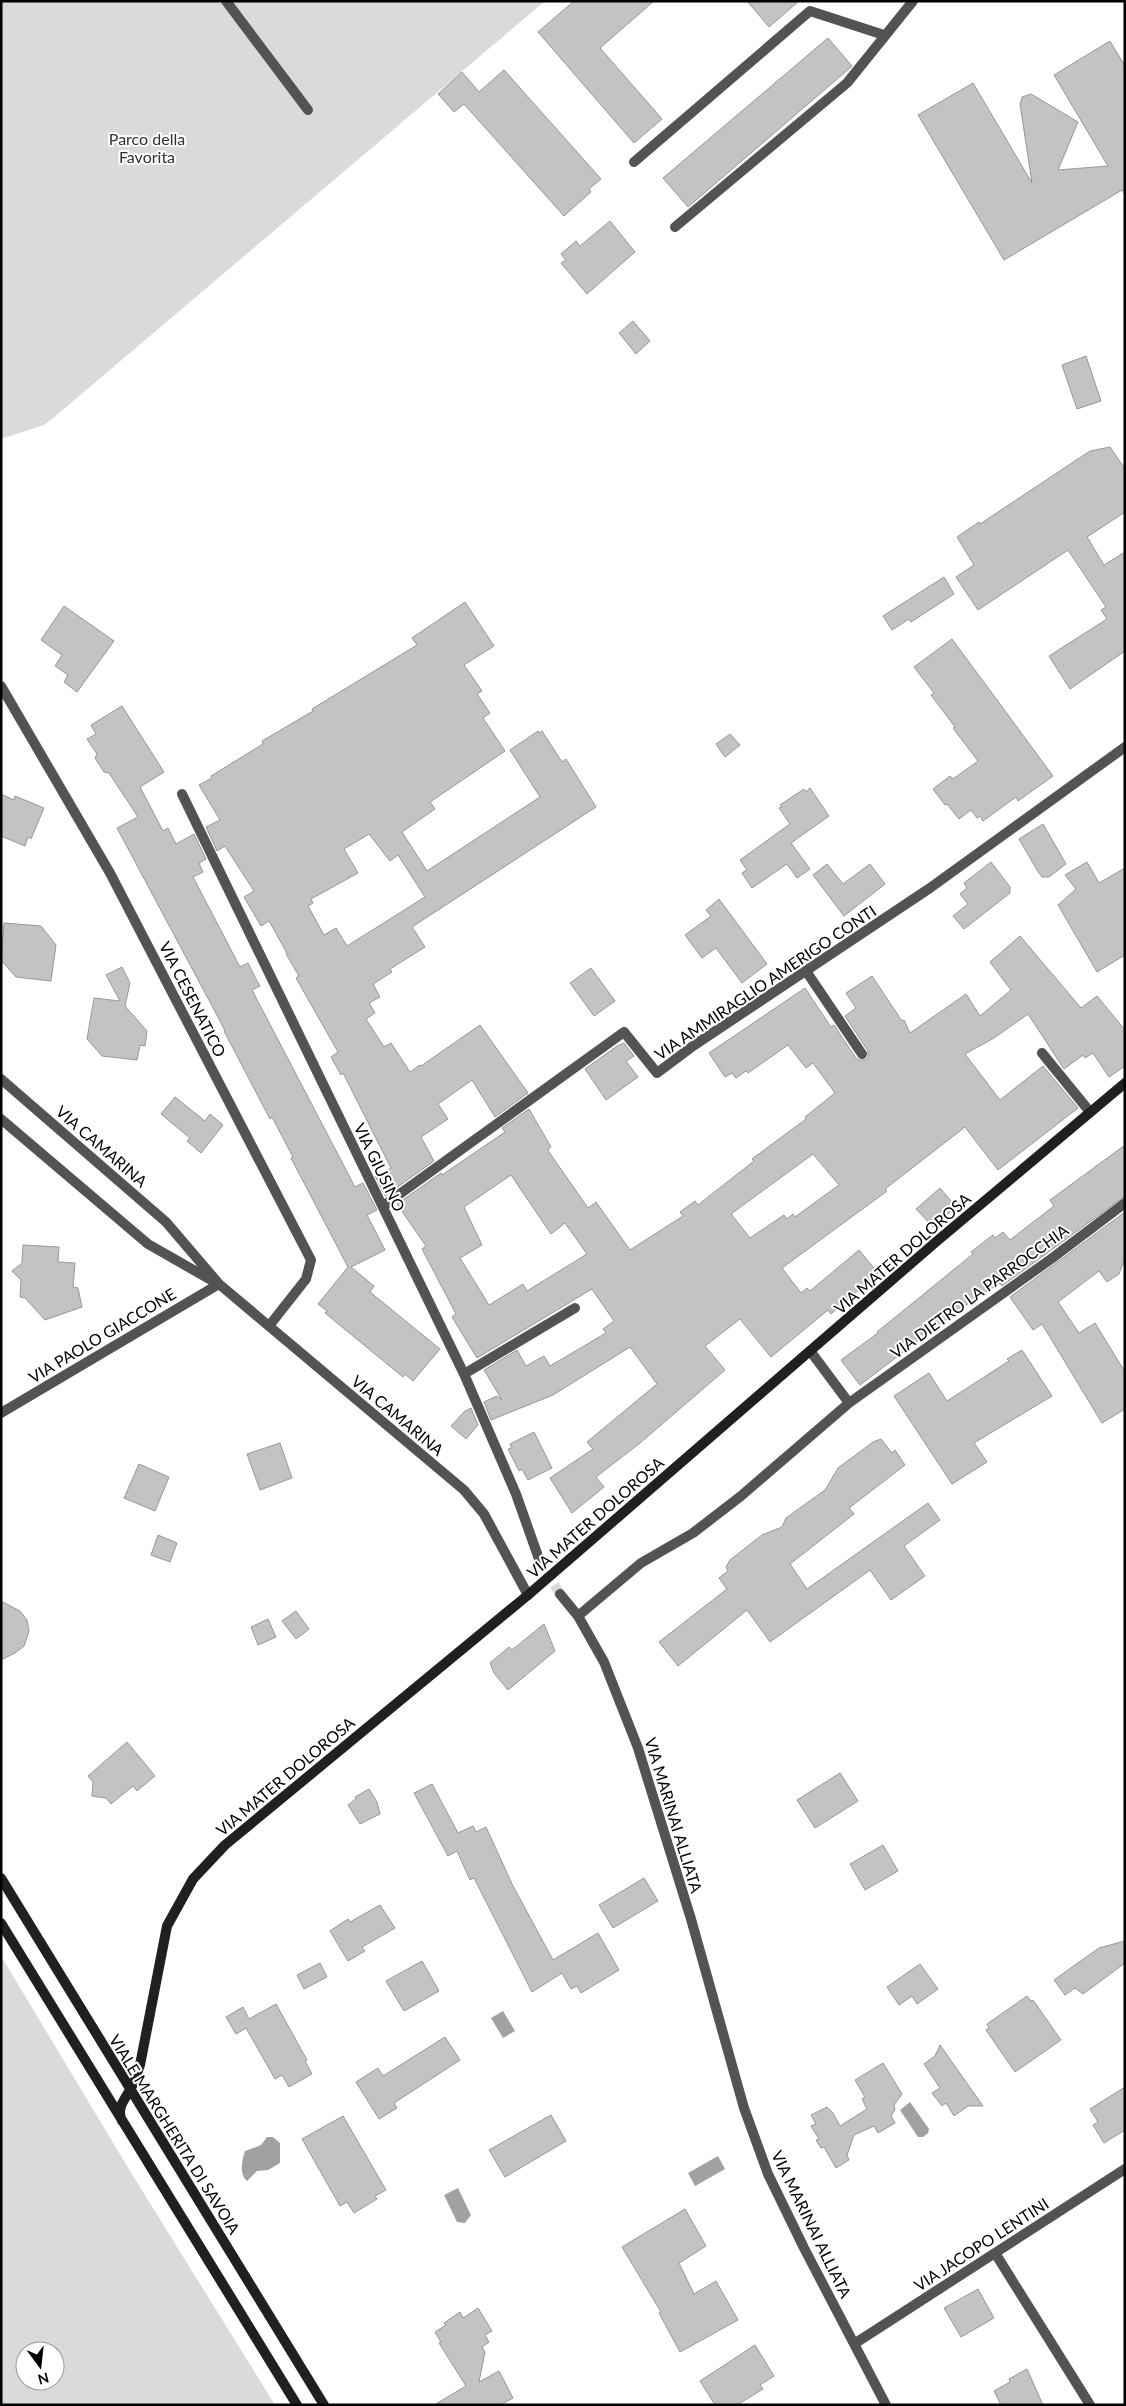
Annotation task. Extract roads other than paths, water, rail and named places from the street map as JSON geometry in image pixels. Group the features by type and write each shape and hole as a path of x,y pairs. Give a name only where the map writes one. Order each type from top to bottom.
{"street":[{"path":"226,1 308,110"},
{"path":"675,227 847,83 913,1"},
{"path":"634,162 810,11 884,35"},
{"name":"VIA CESENATICO","path":"1,686 110,873 311,1260 306,1279 269,1326"},
{"name":"VIA AMMIRAGLIO AMERIGO CONTI","path":"383,1206 624,1032 657,1073 930,888 1125,748"},
{"name":"VIA GIUSINO","path":"182,794 464,1374 516,1494 539,1559"},
{"path":"806,971 862,1054"},
{"path":"1042,1053 1090,1112"},
{"name":"VIA CAMARINA","path":"1,1079 166,1222 219,1284 464,1490 484,1514 528,1595"},
{"name":"VIA MATER DOLOROSA","path":"122,2121 119,2110 130,2091 140,2065 166,1926 182,1896 205,1863 224,1845 528,1595 1125,1083"},
{"name":"VIA CAMARINA","path":"1,1118 148,1244 219,1284"},
{"name":"VIA DIETRO LA PARROCCHIA","path":"849,1403 1051,1259 1125,1203"},
{"name":"VIA PAOLO GIACCONE","path":"1,1413 219,1284"},
{"path":"464,1374 575,1308"},
{"path":"560,1594 578,1616 642,1563 693,1533 741,1496 849,1403 811,1352"},
{"name":"VIA MARINAI ALLIATA","path":"578,1616 604,1662 638,1748 691,1920 744,2108 768,2174 886,2405"},
{"name":"VIALE MARGHERITA DI SAVOIA","path":"1,1878 324,2405"},
{"path":"1,1923 297,2405"},
{"path":"105,2094 115,2098 130,2091"},
{"name":"VIA JACOPO LENTINI","path":"854,2344 1125,2169"},
{"path":"995,2253 1090,2405"}],"tunnel":[{"path":"539,1559 560,1594"}],"park label":[{"name":"Parco della Favorita","path":"147,147"}]}
